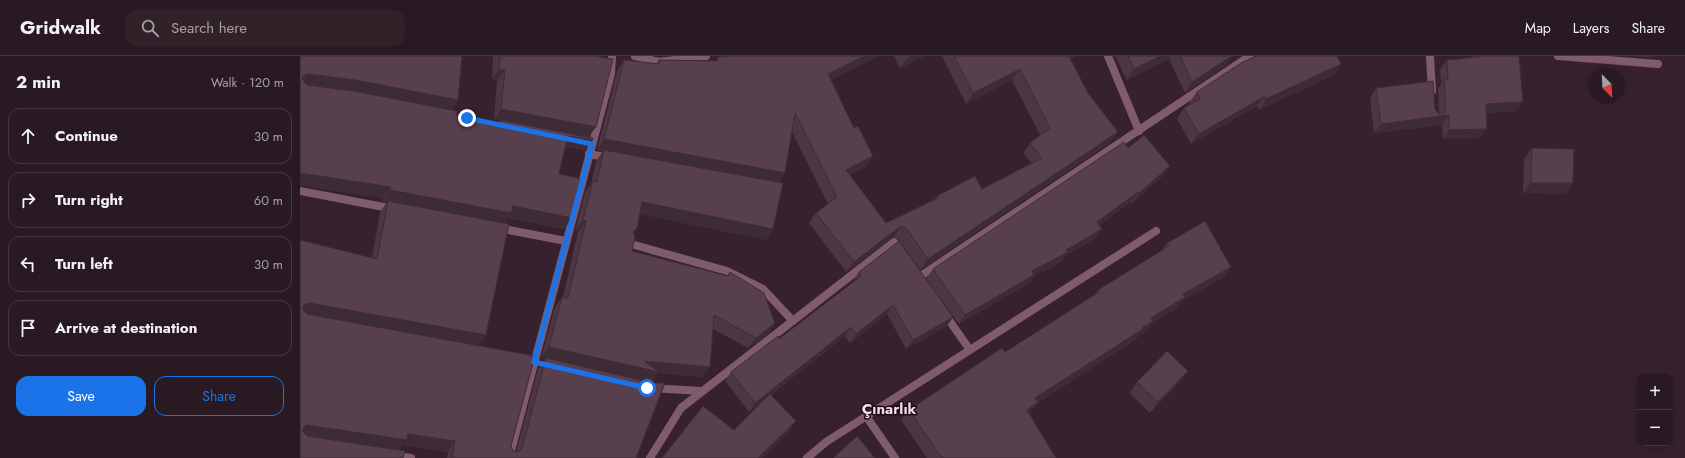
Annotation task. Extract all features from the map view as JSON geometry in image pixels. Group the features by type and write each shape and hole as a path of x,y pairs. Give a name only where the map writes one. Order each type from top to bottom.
{"street":[{"path":"509,458 537,363 566,241 589,154 588,143 611,74 612,56"},
{"path":"635,56 659,62 706,56"},
{"path":"1108,56 1139,131"},
{"path":"919,277 1250,56"},
{"path":"1430,56 1433,102"},
{"path":"1558,56 1658,64"},
{"path":"589,154 619,160"},
{"path":"300,191 402,210"},
{"path":"488,226 566,241"},
{"path":"807,458 826,442 1156,231"},
{"path":"650,458 680,408 894,242 906,260"},
{"path":"631,244 727,271 762,289 793,321"},
{"path":"940,308 970,350"},
{"path":"639,386 702,391"},
{"path":"866,416 895,458"},
{"path":"382,453 411,458"}],"building":[{"path":"300,56 462,56 458,100 355,80 308,74 303,76 302,79 307,85 354,91 457,111 457,116 500,125 501,120 593,138 593,140 568,136 559,174 582,179 572,218 513,206 511,213 390,190 391,187 300,173"},
{"path":"500,56 599,56 613,59 596,127 501,109 505,70 499,69"},
{"path":"865,56 828,74 854,128 858,126 873,156 846,170 886,223 938,198 937,196 975,176 982,189 1042,158 1030,143 1050,128 1020,69 973,93 954,56 1069,56 1088,93 1118,132 928,259 906,228 901,226 854,262 816,213 837,197 795,113 785,173 604,139 624,60 659,64 659,60 718,61 718,57"},
{"path":"1128,56 1161,56 1134,69"},
{"path":"1180,56 1232,56 1192,82"},
{"path":"1256,56 1337,56 1341,64 1266,99 1265,96 1199,134 1184,108 1200,99 1197,92 1241,63"},
{"path":"1480,56 1519,56 1523,102 1486,104 1487,129 1449,130 1449,115 1381,124 1376,88 1433,81 1435,109 1439,114 1444,113 1446,108 1444,80 1448,79 1447,60"},
{"path":"1144,135 1170,166 1139,193 1138,192 1097,222 1102,229 1066,250 1068,252 1032,271 1034,275 965,315 933,269 1124,142 1128,148"},
{"path":"1532,148 1574,149 1573,183 1531,183"},
{"path":"604,150 783,183 773,229 642,202 637,228 633,232 635,237 632,251 728,276 730,272 764,293 775,323 756,338 714,315 710,367 644,361 659,372 549,347 562,297 568,298 586,221 583,220 593,181 597,182"},
{"path":"388,201 509,224 486,335 309,303 303,305 303,310 307,314 535,356 511,446 513,451 518,452 522,449 546,358 653,383 665,383 636,458 452,458 455,441 408,434 407,440 306,425 302,430 307,436 405,451 403,458 300,458 300,240 377,259"},
{"path":"1205,221 1231,267 1183,294 1185,297 1151,318 1153,321 1142,328 1143,329 1035,398 1038,402 1027,410 1056,458 942,458 909,410 1002,348 1005,352 1099,292 1098,290 1169,246 1167,243"},
{"path":"899,241 953,317 913,340 893,305 856,334 851,327 755,403 731,372 778,336 779,339 861,276 859,272"},
{"path":"1167,351 1188,371 1158,402 1137,382"},
{"path":"770,394 796,421 758,458 662,458 703,406 734,430"},
{"path":"857,436 875,458 833,458"}],"district":[{"name":"Çınarlık","path":"889,409"}],"route":[{"path":"467,118 592,144 534,362 647,388"}]}
